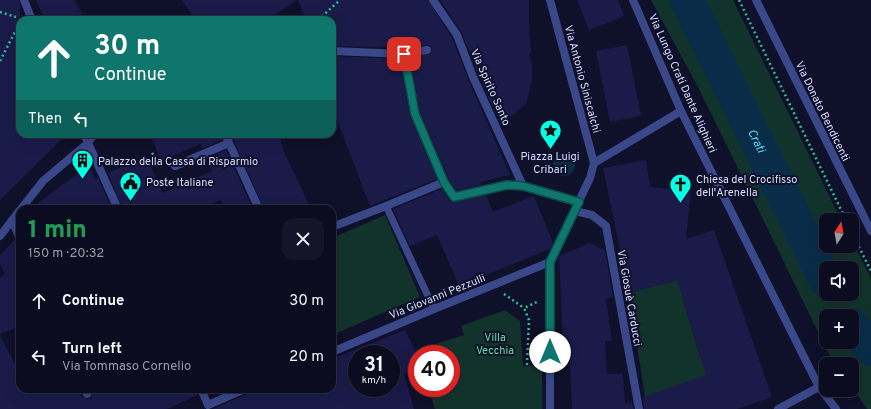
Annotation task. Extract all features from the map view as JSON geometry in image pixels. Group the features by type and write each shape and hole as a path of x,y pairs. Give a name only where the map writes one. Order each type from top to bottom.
{"street":[{"path":"24,0 30,16"},
{"name":"Via Spirito Santo","path":"433,0 457,35 473,77 523,186"},
{"name":"Via Antonio Siniscalchi","path":"550,0 594,163"},
{"name":"Via Lungo Crati Dante Alighieri","path":"633,0 681,111 819,387"},
{"name":"Via Donato Bendicenti","path":"756,0 871,231"},
{"path":"336,51 404,54 427,50"},
{"path":"404,54 415,114 444,182 454,197 507,185 523,186 579,202"},
{"path":"550,409 550,262 590,178 594,163 681,111"},
{"path":"86,138 116,205"},
{"path":"227,138 257,205"},
{"path":"23,205 43,181 88,143"},
{"path":"175,166 229,143"},
{"path":"336,225 444,182"},
{"name":"Via Giosuè Carducci","path":"575,211 592,215 606,226 639,409"},
{"path":"0,236 16,214"},
{"path":"12,220 16,230"},
{"name":"Via Giovanni Pezzulli","path":"336,350 550,262"},
{"path":"778,409 819,387"},
{"path":"202,393 207,407 237,393"},
{"name":"Via Lungo Crati Dante Alighieri","path":"827,397 836,409"}],"lane":[{"path":"88,143 92,138"},
{"path":"386,206 434,309"}],"path":[{"path":"322,16 340,0"},
{"path":"739,0 843,213"},
{"path":"0,12 16,16"},
{"path":"0,61 16,30"},
{"path":"859,247 871,271"},
{"path":"505,294 524,308 529,320 527,365"},
{"path":"524,308 550,295"}],"green space":[{"path":"651,0 733,0 838,213 819,213 819,253 858,253 871,278 871,409 867,409 859,397 859,357 831,357 827,349 859,349 859,309 819,309 819,334 699,89"},
{"path":"385,215 420,297 336,333 336,236"},
{"path":"692,276 683,299 700,357 723,369 645,397 629,293"},
{"name":"Villa Vecchia","path":"505,310 520,321 523,366 542,365 542,409 435,409 431,397 460,397 460,345 432,345 464,335 461,326"}],"water":[{"path":"560,154 568,154 575,161 575,169 568,176 560,176 553,169 553,161"}],"building":[{"path":"0,0 19,0 20,16 16,16 16,138 63,138 0,200"},
{"path":"36,0 74,0 84,16 43,16"},
{"path":"182,0 297,0 273,16 192,16"},
{"path":"298,0 428,0 452,38 468,79 510,175 480,182 481,185 456,191 449,179 420,112 410,58 430,54 432,52 431,46 426,45 404,48 336,46 336,16 304,16"},
{"path":"440,0 529,0 531,53 529,54 532,64 532,81 526,104 501,125 478,75 462,33"},
{"path":"577,0 618,0 624,16 589,30"},
{"path":"627,45 641,116 610,122 596,51"},
{"path":"336,56 399,59 410,116 437,179 370,206 337,120"},
{"path":"152,138 221,138 222,140 202,149 200,144 161,161"},
{"path":"233,138 280,138 284,152 309,205 262,205"},
{"path":"226,150 251,205 223,205 221,200 209,205 121,205 108,173 146,156 163,193 212,171 206,159"},
{"path":"646,160 650,187 691,191 686,239 714,230 772,397 737,409 644,409 643,397 706,375 677,280 624,294 617,256 622,259 603,168"},
{"name":"Palazzo della Cassa di Risparmio","path":"89,165 95,179 98,178 110,205 35,205"},
{"path":"442,189 452,202 486,195 493,212 534,196 553,243 550,249 459,286 437,235 410,246 393,209"},
{"path":"14,240 16,245 16,328 0,334 0,278 5,275 0,263 0,256"},
{"path":"590,243 605,250 613,297 606,299 612,341 605,341 607,374 623,374 625,404 632,401 633,409 572,409 569,341 563,341 559,256"},
{"path":"405,330 412,345 408,345 408,373 404,374 408,388 408,397 411,397 414,409 213,409 248,393 336,393 336,357 348,353 348,397 400,397 400,345 367,345"},
{"path":"0,335 16,366 16,393 81,393 82,396 87,399 91,398 92,393 197,393 198,395 167,409 0,409"}],"waterway":[{"name":"Crati","path":"687,0 819,267"},
{"name":"Crati","path":"859,334 871,349"}],"place":[{"name":"Piazza Luigi Cribari","path":"550,150"},
{"name":"Palazzo della Cassa di Risparmio","path":"82,180"},
{"name":"Poste Italiane","path":"131,202"},
{"name":"Chiesa del Crocifisso dell'Arenella","path":"681,204"}],"route":[{"path":"404,54 415,114 444,182 454,197 507,185 523,186 579,202 550,262 550,352"}]}
